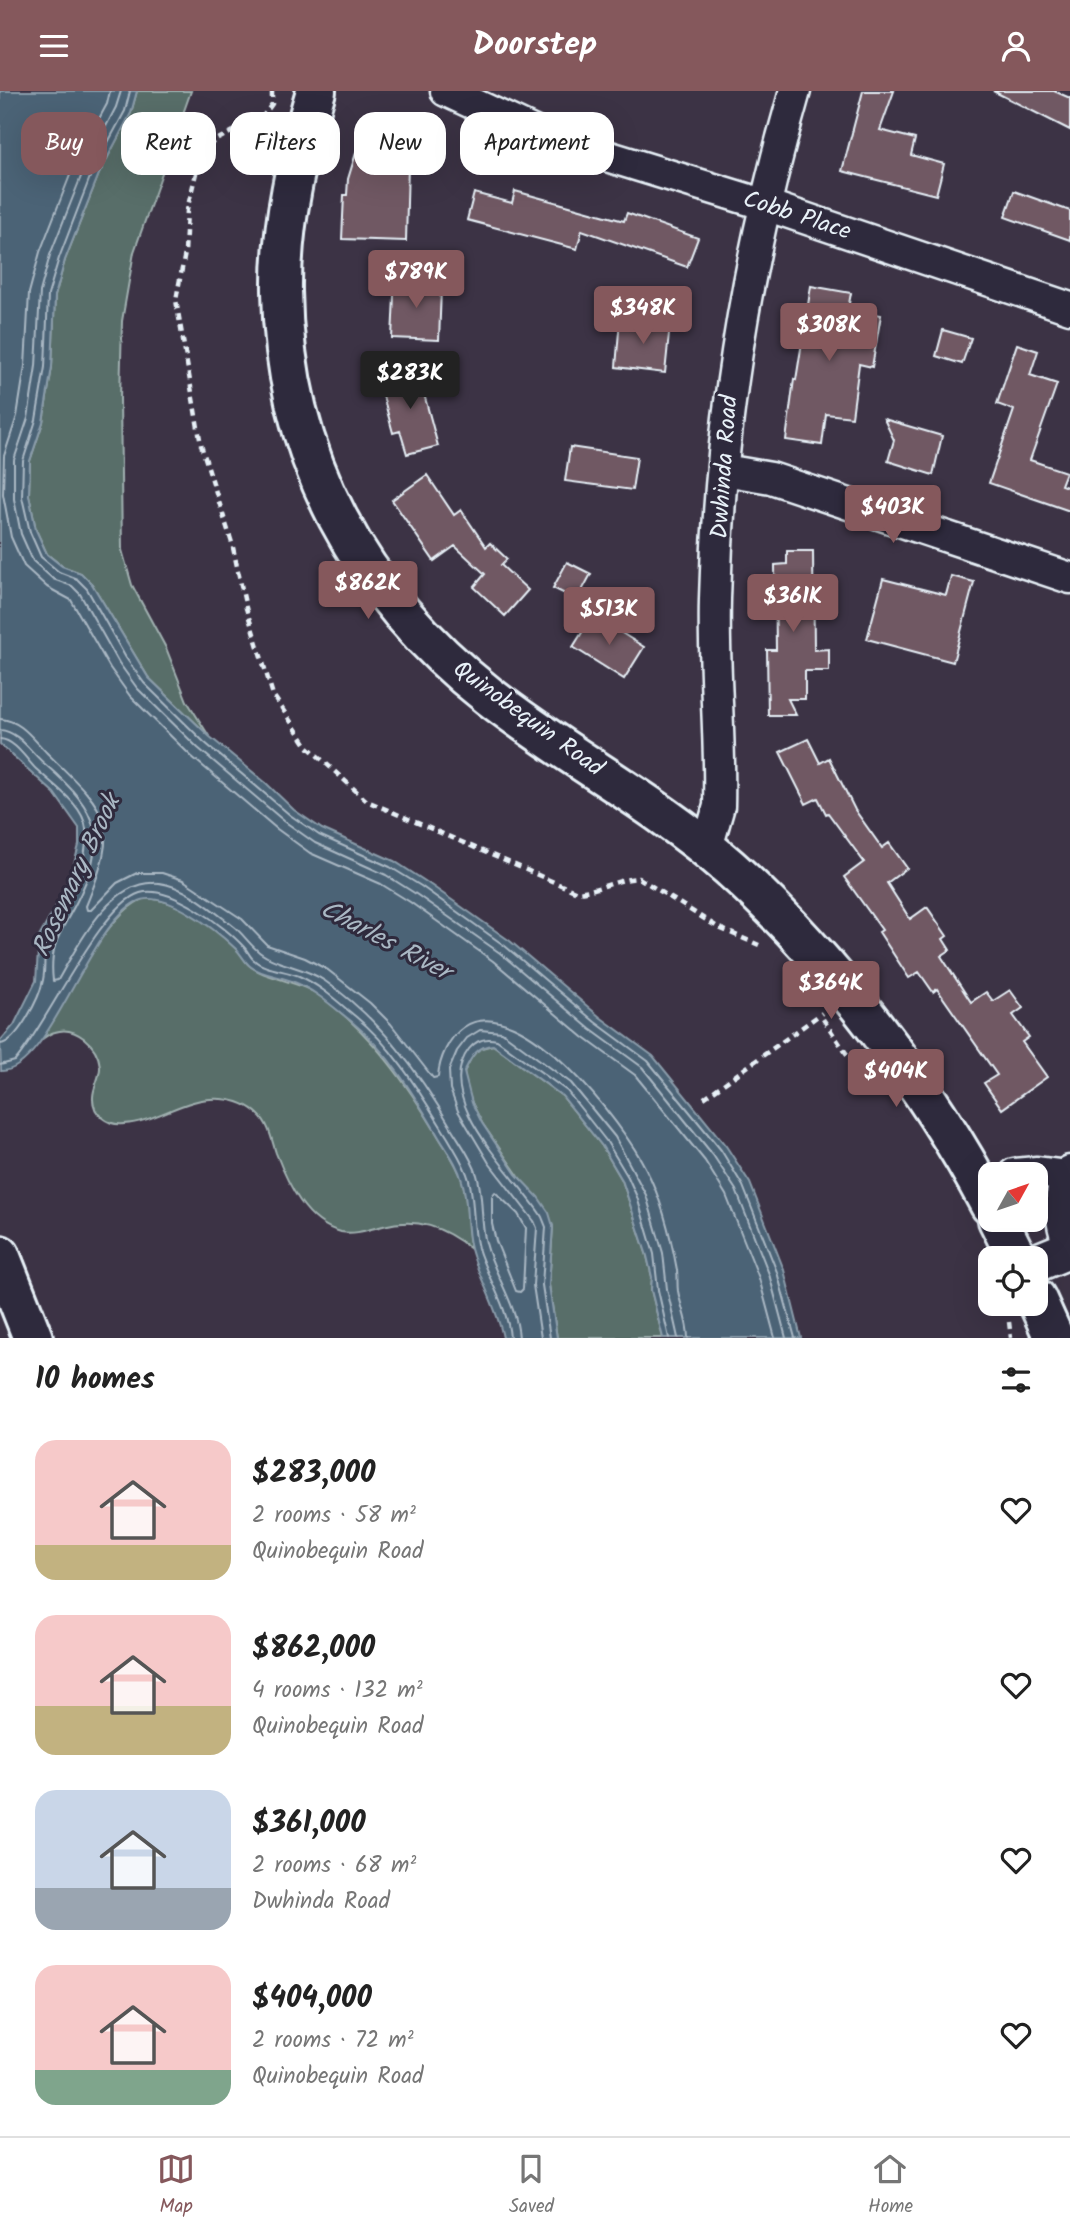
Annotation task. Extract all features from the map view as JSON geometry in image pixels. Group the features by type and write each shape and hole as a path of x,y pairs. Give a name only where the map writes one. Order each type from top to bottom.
{"main road":[{"name":"Quinobequin Road","path":"316,91 299,153 286,226 283,317 294,397 319,475 339,521 376,583 442,657 491,698 651,806 704,846 769,905 845,990 978,1165"},
{"path":"0,1255 33,1338"},
{"path":"1044,1316 1054,1338"}],"street":[{"name":"Cobb Place","path":"446,91 544,137 766,205 1070,308"},
{"name":"Dwhinda Road","path":"704,846 711,834 719,806 715,598 735,355 766,205 794,91"},
{"path":"724,470 771,478 1070,578"},
{"path":"1048,1172 1069,1173 1060,1204 1060,1218 1070,1249 1048,1258"}],"path":[{"path":"704,1098 820,1015 845,990"}],"green space":[{"path":"137,91 191,91 184,112 131,112"},
{"path":"121,132 121,175 161,175 134,252 122,321 122,550 132,585 166,648 187,701 209,736 148,677 92,584 81,573 62,566 47,554 36,530 29,495 30,461 43,422 52,367 55,296 65,260 99,175 107,175 107,159"},
{"path":"145,898 171,903 196,916 230,943 255,969 317,994 371,1041 401,1078 458,1169 466,1197 471,1249 451,1235 419,1224 395,1224 352,1233 329,1227 318,1220 300,1201 281,1165 265,1123 255,1111 242,1104 226,1100 196,1101 148,1119 124,1124 112,1123 98,1114 93,1097 100,1066 90,1044 70,1031 51,1033 41,1040 100,940 130,907"},
{"path":"493,1045 562,1096 602,1146 622,1180 647,1256 652,1277 651,1290 663,1338 557,1338 549,1285 553,1226 482,1123 466,1085 464,1072 471,1058 478,1049"}],"water":[{"path":"0,91 137,91 131,112 121,112 121,132 107,159 107,112 21,112 21,175 99,175 65,260 55,296 52,367 43,422 30,461 29,495 36,530 47,554 62,566 81,573 92,584 148,677 209,736 294,810 322,829 394,861 425,881 510,941 600,1017 653,1056 726,1146 750,1183 784,1270 801,1338 663,1338 651,1290 652,1277 647,1256 622,1180 602,1146 562,1096 493,1045 478,1050 464,1072 472,1103 482,1123 516,1174 549,1213 553,1226 549,1285 557,1338 503,1338 497,1315 471,1249 464,1189 458,1170 421,1107 389,1061 364,1033 317,994 302,985 254,969 236,949 203,922 160,900 136,902 118,916 101,939 52,1025 35,1049 18,1065 1,1071 0,1041 14,1025 36,981 39,937 73,868 79,845 79,828 54,793 0,744"}],"building":[{"path":"863,91 894,91 880,130 915,139 911,155 944,164 936,195 842,171"},
{"path":"993,91 1054,91 1070,98 1070,130"},
{"path":"354,160 354,175 408,175 406,241 342,239 344,195 347,195 348,179"},
{"path":"515,191 624,221 627,213 698,238 687,267 582,230 577,249 467,220 474,193 512,203"},
{"path":"1014,191 1070,211 1070,240 1005,217"},
{"path":"395,275 421,276 421,288 441,289 439,340 392,338"},
{"path":"811,286 851,293 848,309 881,315 872,367 859,364 852,417 826,414 822,445 786,440"},
{"path":"620,319 670,324 665,373 616,367"},
{"path":"943,330 971,338 962,364 936,356"},
{"path":"1017,344 1038,351 1030,375 1057,384 1030,460 1066,472 1061,485 1070,488 1070,511 989,483 1014,410 997,404"},
{"path":"417,368 438,446 407,454 400,431 393,433 382,392 389,390 385,377"},
{"path":"884,419 942,436 933,475 888,461 894,440"},
{"path":"570,447 637,457 632,490 565,481"},
{"path":"427,475 454,515 461,510 486,547 490,543 507,559 501,565 528,590 505,616 474,587 485,574 455,546 434,561 392,500"},
{"path":"787,551 813,551 814,650 829,649 829,671 805,671 805,699 788,699 796,715 768,715 767,650 776,650 775,565 787,564"},
{"path":"567,562 591,574 577,600 553,588"},
{"path":"951,576 974,582 953,662 867,639 883,579 946,595"},
{"path":"593,615 644,647 624,679 573,647"},
{"path":"808,739 820,763 829,758 855,810 882,848 889,843 907,868 887,883 910,919 927,907 947,936 943,939 950,950 941,956 971,1002 986,992 993,1001 1010,990 1023,1008 1013,1015 1029,1037 1022,1042 1047,1077 1002,1109 984,1083 997,1075 937,989 933,992 919,972 909,978 879,932 882,930 844,877 864,862 828,813 826,814 818,798 806,804 780,752"}],"water label":[{"name":"Rosemary Brook","path":"77,876"},
{"name":"Charles River","path":"385,941"}]}
